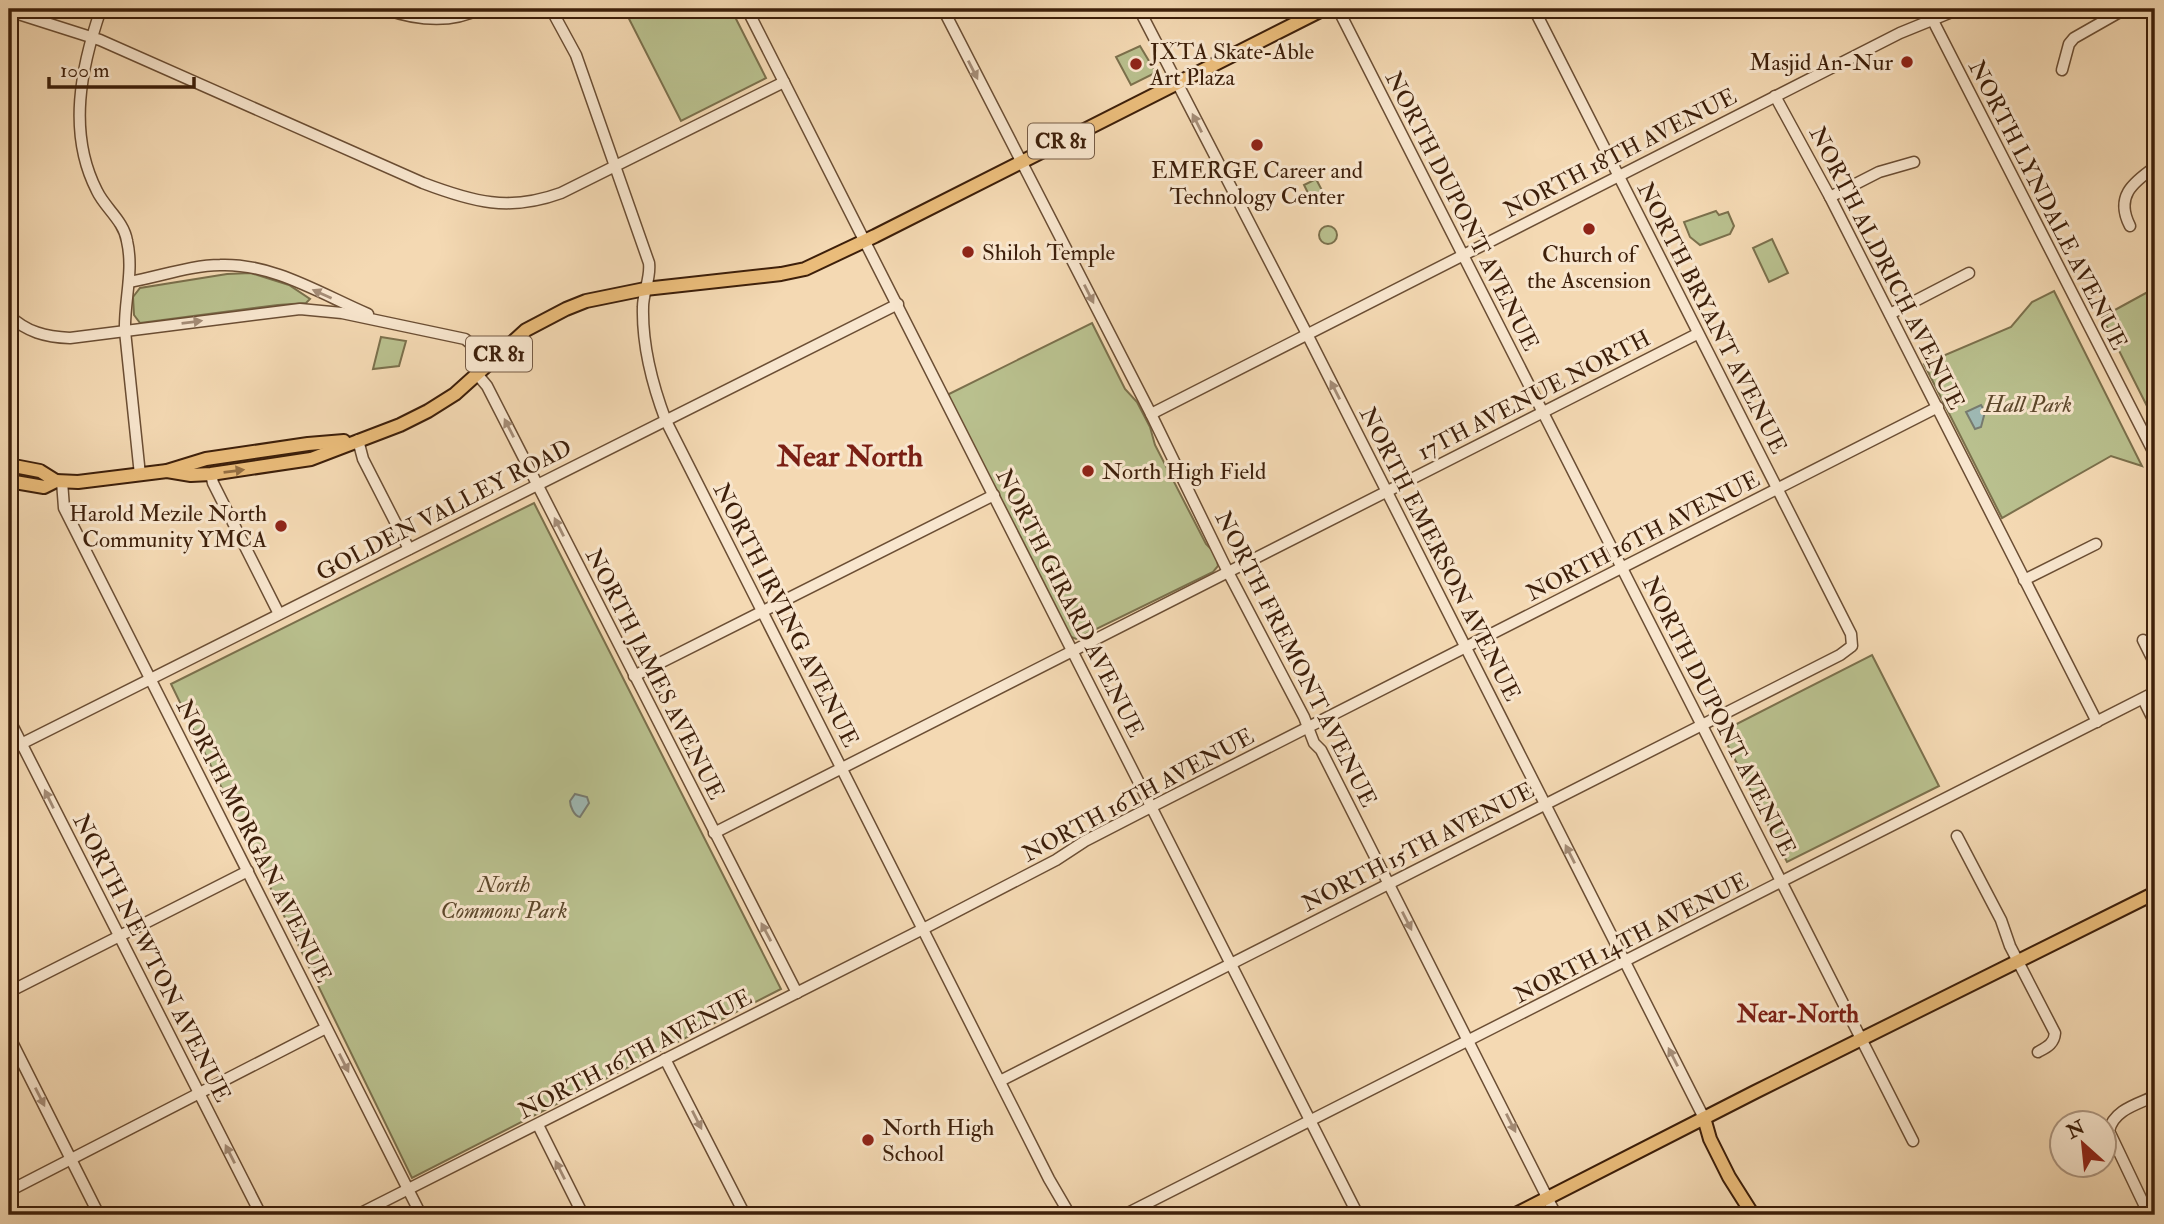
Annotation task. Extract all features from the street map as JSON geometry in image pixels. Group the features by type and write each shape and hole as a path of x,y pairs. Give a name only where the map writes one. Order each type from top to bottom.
{"main road":[{"name":"CR 81","path":"167,471 191,475 211,474 311,459 400,425 455,394 527,330 586,301 645,289 805,269 1324,9"},
{"name":"CR 81","path":"9,465 40,471 60,481 78,482 167,471 206,459 308,444 358,440"},
{"name":"CR 81","path":"9,481 44,487 60,481"},
{"path":"1514,1215 2155,893"},
{"path":"1704,1118 1710,1139 1729,1177 1753,1212"}],"street":[{"path":"101,9 91,37 81,81 80,137 93,183 127,239 129,282 125,331 140,475"},
{"path":"385,9 441,20 480,9"},
{"path":"412,15 425,9"},
{"name":"NORTH IRVING AVENUE","path":"551,9 576,55 649,263 650,272 643,305 647,358 666,421 1070,1215"},
{"name":"NORTH GIRARD AVENUE","path":"747,9 1358,1215"},
{"name":"NORTH FREMONT AVENUE","path":"943,9 1556,1215"},
{"name":"NORTH EMERSON AVENUE","path":"1139,9 1307,334 1704,1118"},
{"name":"NORTH DUPONT AVENUE","path":"1338,9 1913,1141"},
{"name":"NORTH BRYANT AVENUE","path":"1534,9 1851,634 1852,646"},
{"name":"NORTH LYNDALE AVENUE","path":"1927,9 2155,455"},
{"name":"NORTH 18TH AVENUE","path":"1151,414 1918,24 1959,9"},
{"path":"2062,70 2069,44 2074,37 2125,9"},
{"path":"9,11 91,37 423,183 492,204 531,202 561,193 784,82"},
{"name":"NORTH ALDRICH AVENUE","path":"1775,96 1830,197 2097,722"},
{"path":"1830,197 1879,173 1914,162"},
{"path":"2130,226 2125,216 2126,195 2138,178 2155,167"},
{"path":"129,282 211,265 246,267 292,280 385,322"},
{"path":"1890,314 1969,274"},
{"name":"GOLDEN VALLEY ROAD","path":"9,750 898,304"},
{"path":"9,315 19,325 38,334 90,337 300,309 342,313 465,339 491,361"},
{"name":"17TH AVENUE NORTH","path":"715,833 1697,334"},
{"name":"NORTH JAMES AVENUE","path":"477,374 488,386 797,993"},
{"name":"NORTH 16TH AVENUE","path":"357,1215 923,929 1151,807 1938,407"},
{"path":"358,440 363,459 409,549"},
{"path":"211,474 213,483 279,614"},
{"name":"NORTH MORGAN AVENUE","path":"60,481 64,508 421,1215"},
{"path":"634,676 994,495"},
{"path":"2024,580 2096,544"},
{"path":"2143,640 2155,664"},
{"name":"NORTH 15TH AVENUE","path":"1000,1080 1840,655 1852,646"},
{"name":"NORTH 14TH AVENUE","path":"1124,1215 2155,692"},
{"path":"2143,699 2155,723"},
{"name":"NORTH NEWTON AVENUE","path":"9,719 261,1215"},
{"path":"1957,836 2001,920 2017,961 2055,1032 2050,1046 2038,1052"},
{"path":"9,992 248,871"},
{"path":"9,1191 327,1028"},
{"path":"9,1036 99,1215"},
{"path":"665,1059 741,1214"},
{"path":"2149,1215 2110,1138 2110,1124 2119,1113 2155,1096"},
{"path":"538,1125 583,1215"}],"green space":[{"path":"624,9 731,9 766,78 681,121"},
{"name":"JXTA Skate-Able Art Plaza","path":"1140,46 1155,71 1131,85 1116,57"},
{"path":"1316,179 1325,196 1313,203 1304,185"},
{"path":"1716,211 1719,215 1728,212 1734,226 1730,234 1700,245 1690,237 1684,222"},
{"path":"1328,226 1334,229 1337,235 1334,241 1328,244 1322,241 1319,235 1322,229"},
{"path":"1772,239 1788,273 1769,282 1753,248"},
{"path":"251,273 289,285 310,299 306,303 140,323 134,315 133,297 140,288 227,274"},
{"name":"Hall Park","path":"2155,288 2155,422 2102,317"},
{"name":"Hall Park","path":"2054,291 2142,466 2111,456 2002,518 1924,364 2011,327 2032,302"},
{"path":"1092,323 1125,389 1137,402 1150,427 1155,445 1206,544 1216,554 1218,566 1213,572 1076,639 1069,636 947,395"},
{"path":"381,337 406,341 399,366 373,369"},
{"name":"North Commons Park","path":"534,503 781,989 412,1178 171,684"},
{"path":"1872,655 1939,786 1787,862 1721,732"}],"water":[{"path":"1981,405 1985,412 1981,427 1975,429 1966,412"},
{"path":"575,794 587,797 589,803 580,817 574,813 570,803"}],"place":[{"name":"Masjid An-Nur","path":"1907,62"},
{"name":"JXTA Skate-Able Art Plaza","path":"1136,64"},
{"name":"EMERGE Career and Technology Center","path":"1257,145"},
{"name":"Church of the Ascension","path":"1589,229"},
{"name":"Shiloh Temple","path":"968,252"},
{"name":"North High Field","path":"1088,471"},
{"name":"Harold Mezile North Community YMCA","path":"281,526"},
{"name":"North High School","path":"868,1140"}],"district":[{"name":"Near North","path":"850,456"},
{"name":"Near-North","path":"1798,1014"}]}
